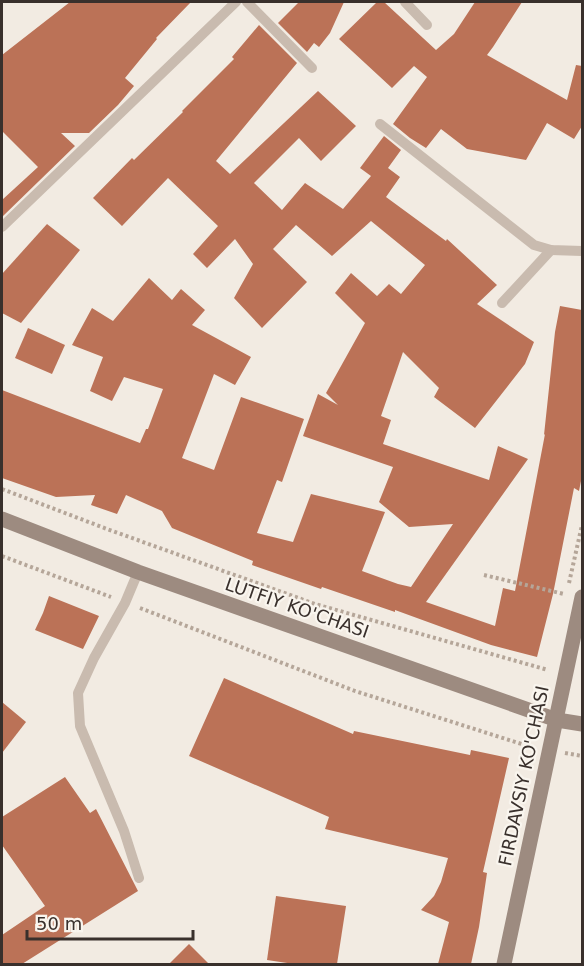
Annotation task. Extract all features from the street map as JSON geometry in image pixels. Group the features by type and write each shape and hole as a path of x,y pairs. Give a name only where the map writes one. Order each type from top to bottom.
{"main road":[{"name":"LUTFIY KO'CHASI","path":"2,519 138,572 557,720 582,724"},
{"name":"FIRDAVSIY KO'CHASI","path":"504,964 582,598"}],"lane":[{"path":"2,227 236,2"},
{"path":"247,2 312,68"},
{"path":"405,2 427,25"},
{"path":"380,124 534,245 551,250 582,251"},
{"path":"501,303 551,250"},
{"path":"138,572 125,603 94,658 78,693 80,726 124,831 139,878"}],"path":[{"path":"2,489 315,604 548,670 553,651 570,653"},
{"path":"2,556 355,691 532,747 582,756"},
{"path":"484,575 582,598"}],"building":[{"path":"70,2 191,2 156,38 125,78 134,86 118,105 89,133 61,133 75,146 2,217 2,200 38,167 2,131 2,55"},
{"path":"299,2 344,2 330,33 319,47 314,43 307,52 278,23"},
{"path":"377,2 384,2 436,50 454,34 475,2 522,2 487,55 567,100 576,65 582,66 582,126 574,139 547,123 526,160 467,149 441,129 426,148 410,138 393,124 427,77 414,66 392,88 339,39"},
{"path":"259,25 297,63 216,161 230,174 318,91 356,126 321,161 299,138 254,183 282,210 305,183 343,209 371,176 360,168 384,136 401,150 388,168 400,177 386,197 446,241 447,239 497,285 477,304 534,342 525,364 475,428 434,397 439,388 403,352 381,416 391,420 383,444 489,480 498,446 528,459 426,602 495,626 503,588 515,591 545,434 555,332 560,306 582,310 582,476 579,491 574,488 553,594 537,657 491,645 395,610 395,612 322,587 321,589 252,565 253,561 172,528 162,511 126,495 117,514 91,505 95,495 56,497 2,478 2,390 140,443 148,429 163,389 124,377 112,401 90,391 103,357 72,345 92,308 113,321 149,278 172,300 181,289 205,310 192,325 251,357 235,385 214,374 182,458 214,470 241,397 304,419 282,482 277,480 257,533 293,542 311,494 385,512 362,571 411,587 453,524 409,527 379,502 393,467 303,436 318,394 338,405 326,393 365,323 335,293 351,273 377,296 389,284 401,294 425,265 371,221 332,256 296,225 273,249 307,282 262,328 234,298 253,264 235,239 207,268 193,254 218,226 168,178 122,226 93,198 132,158 134,160 183,112 234,59 232,57"},
{"path":"47,224 80,250 21,323 2,313 2,274"},
{"path":"28,328 65,345 52,374 15,358"},
{"path":"49,596 99,616 83,649 35,630"},
{"path":"224,678 353,734 354,731 470,755 471,750 509,758 483,872 487,873 471,964 438,964 449,922 421,910 434,896 448,858 325,829 329,817 189,756"},
{"path":"2,702 26,722 2,753"},
{"path":"65,777 90,813 96,809 138,891 22,964 2,964 2,935 45,906 2,845 2,817"},
{"path":"276,896 346,906 337,964 294,964 267,960"},
{"path":"189,944 209,964 169,964"}]}
